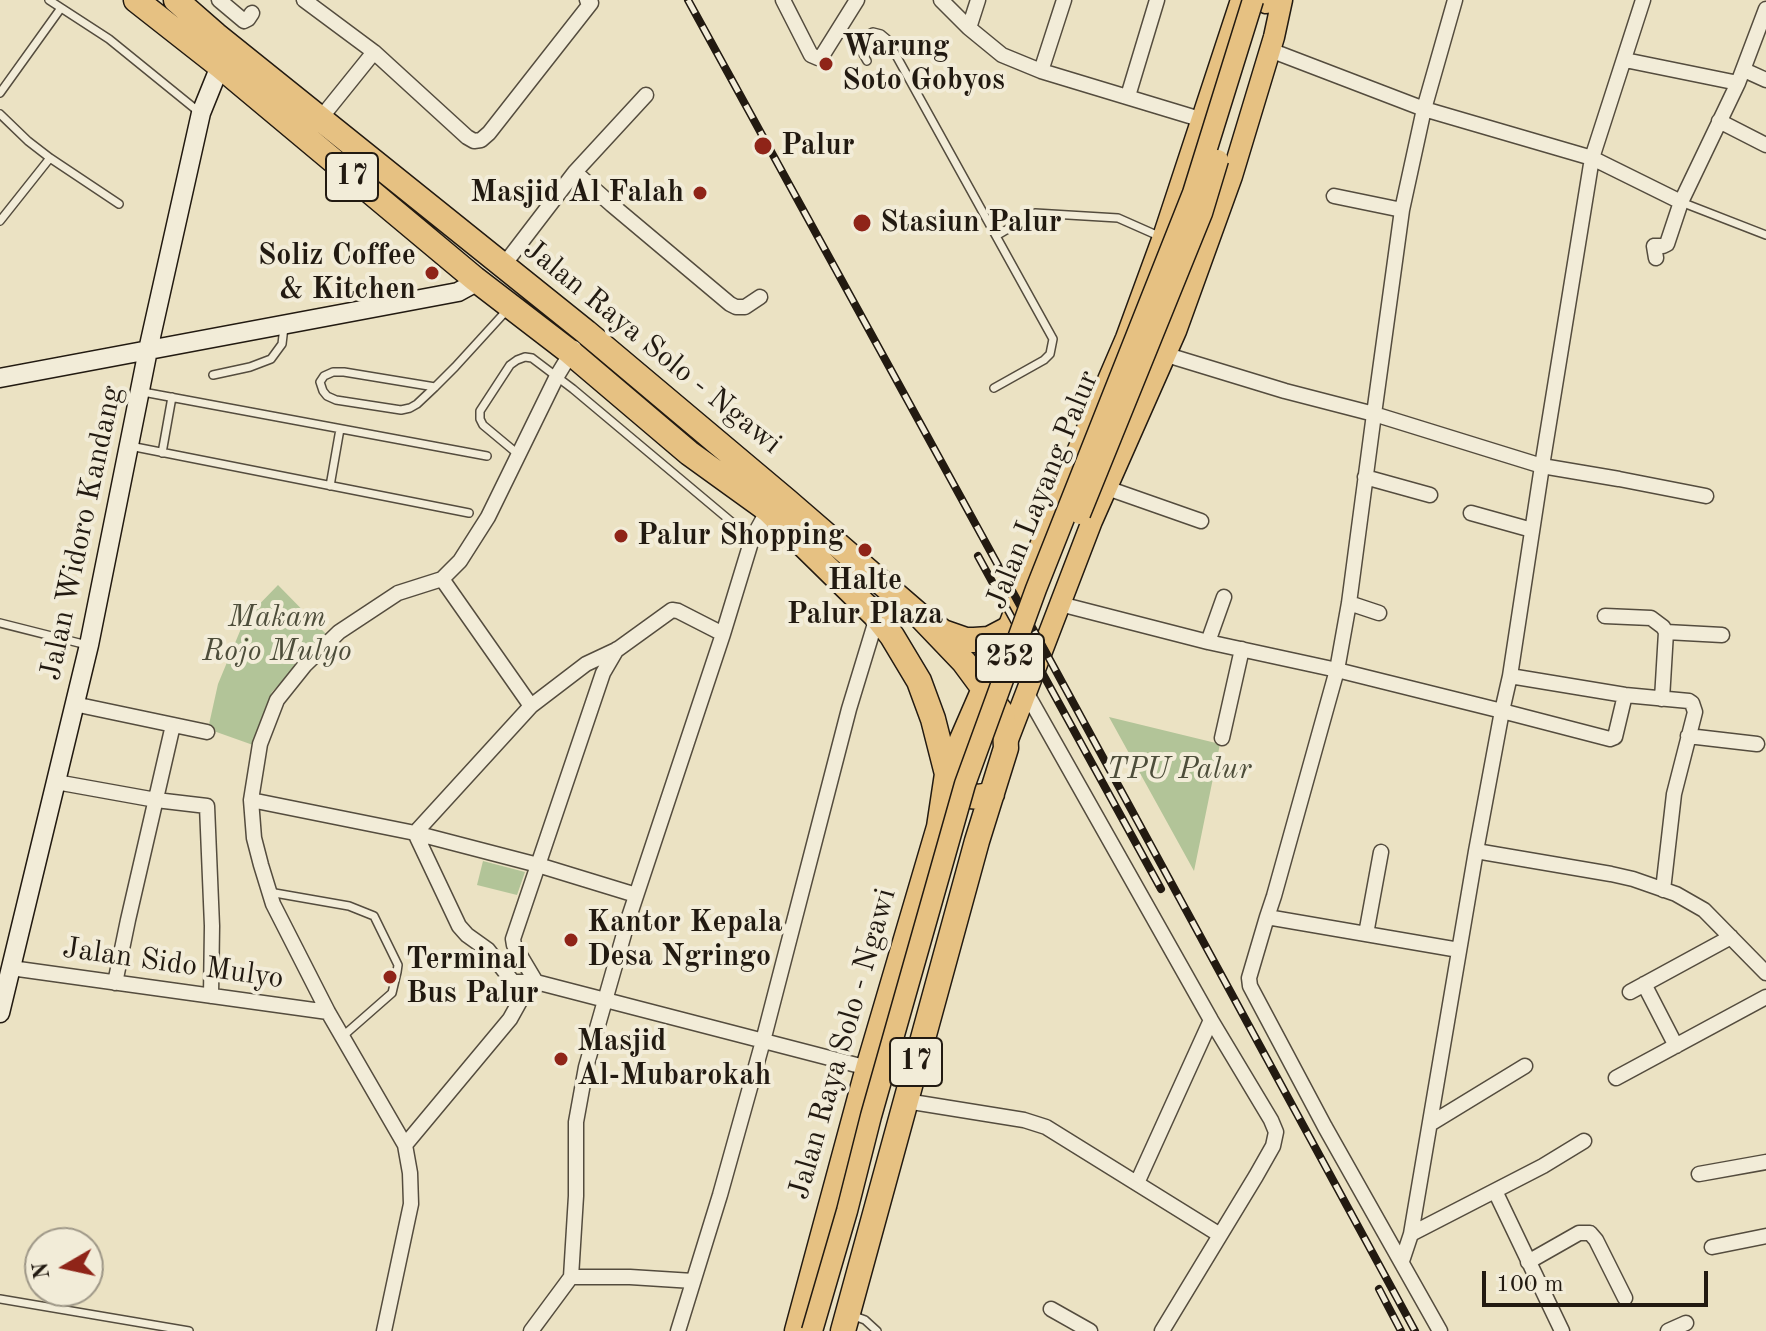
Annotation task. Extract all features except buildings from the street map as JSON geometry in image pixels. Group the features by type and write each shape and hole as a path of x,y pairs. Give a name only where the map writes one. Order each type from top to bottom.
{"highway":[{"name":"Jalan Raya Solo - Ngawi","path":"136,0 220,66 475,279 570,352 689,453 768,510 877,617 898,644 919,681 933,719 947,774 939,827 868,1068 797,1331"},
{"name":"Jalan Raya Solo - Ngawi","path":"176,0 586,332 787,501 920,616 964,662 1001,712 1006,748 977,841 845,1322"},
{"path":"920,616 943,632 966,640 989,639 1008,629"},
{"path":"984,689 947,774 964,795 980,797 992,794"},
{"path":"939,827 947,823 960,823 972,829 977,841"}],"main road":[{"name":"252","path":"984,689 1126,338 1203,120 1241,0"},
{"name":"252","path":"1006,748 1092,521 1167,355 1232,176 1270,50 1267,1"},
{"name":"Jalan Layang Palur","path":"812,1331 965,784 1036,589 1267,1"},
{"name":"Jalan Layang Palur","path":"826,1331 954,862 989,751 1027,648 1202,213 1267,1"},
{"path":"1056,505 1065,520 1077,526 1092,521"}],"street":[{"path":"219,0 244,21 252,13"},
{"path":"304,0 374,52 467,137 477,141 489,133 591,3 587,0"},
{"path":"783,0 811,55 818,58 857,0"},
{"path":"941,0 1002,55 1041,71 1203,120"},
{"path":"969,28 978,0"},
{"path":"1041,71 1064,0"},
{"path":"1128,96 1157,0"},
{"path":"1440,1331 1325,1127 1250,986 1249,978 1337,670 1349,603 1402,210 1424,109 1455,0"},
{"path":"1402,1261 1411,1234 1476,851 1510,676 1592,158 1643,0"},
{"path":"1656,258 1654,246 1667,244 1681,202 1741,77 1766,9"},
{"path":"1270,50 1424,109 1592,158 1681,202"},
{"path":"320,119 374,52"},
{"path":"1625,60 1766,80"},
{"name":"Jalan Widoro Kandang","path":"0,1013 89,645 148,350 201,113 220,66"},
{"path":"503,266 575,172 646,95"},
{"path":"1719,121 1766,145"},
{"path":"575,172 730,304 745,307 760,297"},
{"path":"1334,196 1402,210"},
{"path":"0,378 458,292 475,279"},
{"path":"384,1331 411,1204 405,1145 328,1012 273,904 254,838 251,800 260,744 277,700 305,665 339,632 398,593 442,579 453,570 467,552 570,352 586,332"},
{"path":"1167,355 1542,466 1706,496"},
{"path":"1365,477 1430,495"},
{"path":"1107,488 1201,521"},
{"path":"531,1331 571,1277 576,1122 604,1000 752,539 768,510"},
{"path":"1471,513 1532,530"},
{"path":"442,579 531,706"},
{"path":"1208,642 1224,597"},
{"path":"1349,603 1379,613"},
{"path":"1060,604 1610,739 1615,737 1625,695"},
{"path":"415,833 531,706 586,664 618,649 672,610 723,634"},
{"path":"1605,616 1651,618 1666,632 1662,699"},
{"path":"678,1331 763,1041 845,724 877,617"},
{"path":"1666,632 1722,635"},
{"path":"536,982 513,939 603,673 618,649"},
{"path":"1222,738 1242,649"},
{"path":"1510,676 1692,703 1695,712 1674,794 1670,892"},
{"path":"1026,692 1276,1132 1273,1146 1162,1331"},
{"path":"74,704 207,732"},
{"path":"115,983 173,725"},
{"path":"1688,736 1757,744"},
{"path":"56,782 207,806 212,926 211,996"},
{"path":"251,800 415,833 538,865 636,895"},
{"path":"405,1145 517,1009 520,1001 513,982 488,950 459,926 415,833"},
{"path":"1476,851 1611,874 1670,892 1704,910 1766,973"},
{"path":"1366,934 1381,852"},
{"path":"1267,917 1459,950"},
{"path":"1676,1046 1637,988 1731,937"},
{"name":"Jalan Sido Mulyo","path":"11,968 328,1012"},
{"path":"513,982 536,982 868,1068"},
{"path":"1616,1078 1766,997"},
{"path":"1137,1183 1211,1020"},
{"path":"1430,1124 1525,1066"},
{"path":"906,1101 1024,1120 1046,1127 1220,1235"},
{"path":"1411,1234 1543,1166 1584,1141"},
{"path":"1699,1174 1766,1162"},
{"path":"1495,1191 1562,1331"},
{"path":"1528,1262 1579,1233 1590,1233 1625,1298"},
{"path":"1712,1247 1766,1236"},
{"path":"571,1277 693,1281"},
{"path":"1051,1309 1090,1331"},
{"path":"1668,1331 1686,1323"}],"lane":[{"path":"49,0 109,39 201,113"},
{"path":"0,93 61,8"},
{"path":"867,61 859,47 861,40 873,32 881,34 887,39 1053,339 1050,354 1044,360 994,388"},
{"path":"0,114 50,158 119,204"},
{"path":"0,221 50,158"},
{"path":"1681,202 1766,235"},
{"path":"996,236 1035,213 1118,218 1163,237"},
{"path":"435,387 344,372 333,372 320,382 327,396 336,400 401,410 417,404 435,387 510,307"},
{"path":"213,375 271,359 282,344 284,324"},
{"path":"519,455 483,425 480,411 510,365 525,357 532,358 557,376 752,539"},
{"path":"140,391 487,456"},
{"path":"162,453 172,397"},
{"path":"330,486 340,429"},
{"path":"130,446 469,513"},
{"path":"0,623 89,645"},
{"path":"269,892 349,906 374,916 398,965 395,983 392,993 343,1036"},
{"path":"0,1299 189,1331"},
{"path":"845,1322 865,1320 877,1331"}],"green space":[{"name":"Makam Rojo Mulyo","path":"278,585 326,634 272,692 253,745 208,729 218,684 245,619"},
{"name":"TPU Palur","path":"1109,717 1220,744 1194,871"},
{"path":"483,861 525,872 517,895 477,885"}],"railway":[{"path":"688,0 1415,1331"},
{"path":"978,556 1161,889"},
{"path":"1379,1289 1401,1331"}],"place":[{"name":"Warung Soto Gobyos","path":"826,64"},
{"name":"Palur","path":"763,146"},
{"name":"Masjid Al Falah","path":"700,193"},
{"name":"Stasiun Palur","path":"862,223"},
{"name":"Soliz Coffee & Kitchen","path":"432,273"},
{"name":"Palur Shopping","path":"621,536"},
{"name":"Halte Palur Plaza","path":"865,550"},
{"name":"Kantor Kepala Desa Ngringo","path":"571,940"},
{"name":"Terminal Bus Palur","path":"390,977"},
{"name":"Masjid Al-Mubarokah","path":"561,1059"}]}
